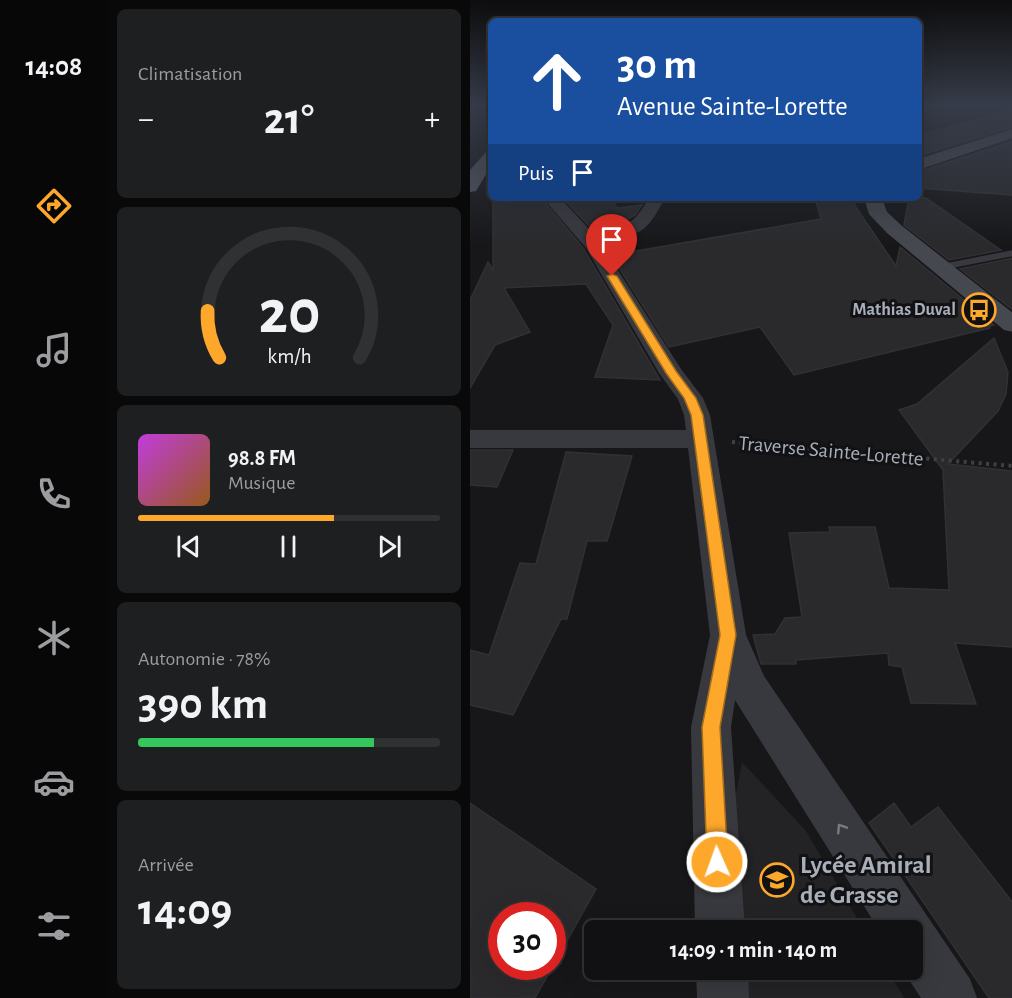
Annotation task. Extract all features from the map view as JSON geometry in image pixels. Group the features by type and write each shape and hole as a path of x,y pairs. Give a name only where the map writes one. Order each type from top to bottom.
{"main road":[{"path":"922,164 958,152"},
{"path":"990,152 999,156"},
{"path":"470,187 478,171 488,159"},
{"path":"874,201 878,214 894,229 1013,325"}],"street":[{"path":"554,201 594,246 671,373 690,398 697,415 728,635 750,689 900,920"},
{"path":"584,235 632,230 642,224 655,201"},
{"path":"470,439 700,439"},
{"path":"720,920 711,727 728,635"},
{"path":"923,956 951,998"},
{"path":"722,980 723,998"}],"lane":[{"path":"942,267 1013,253"}],"path":[{"name":"Traverse Sainte-Lorette","path":"700,439 1013,466"}],"shaded area":[{"name":"Lycée Amiral de Grasse","path":"742,762 806,831 858,920 713,920"},
{"name":"Lycée Amiral de Grasse","path":"702,980 893,980 904,998 698,998"}],"building":[{"path":"981,152 1013,152 1013,195 922,188 922,171"},
{"path":"922,198 926,198 1001,250 949,260 904,225 908,201 922,201"},
{"path":"493,201 544,201 584,249 660,380 595,377 613,325 586,284 504,288 530,332 495,345 470,388 470,300 488,262 493,270"},
{"path":"566,201 614,201 617,208 642,205 635,215 624,222 590,227"},
{"path":"816,201 854,201 896,266 900,247 994,325 989,326 990,328 794,375 760,327 669,347 602,241 628,238 619,254 821,219"},
{"path":"1013,258 1013,310 960,269"},
{"path":"994,338 1008,372 1006,394 998,411 948,464 1013,471 1013,647 955,643 976,704 911,703 902,667 889,665 888,653 796,660 796,664 761,664 753,635 775,634 785,618 802,617 789,533 830,532 829,527 875,527 889,588 949,590 943,470 899,410 917,404"},
{"path":"470,450 513,450 497,487 470,485"},
{"path":"566,452 632,456 607,541 587,541 567,619 561,619 513,715 470,705 470,650 489,655 520,563 536,564"},
{"path":"470,803 596,889 566,943 566,902 488,902 488,980 545,980 535,998 470,998"},
{"path":"894,803 911,827 938,807 1013,903 1013,998 989,998 869,823"}],"place":[{"name":"Mathias Duval","path":"979,310"},
{"name":"Lycée Amiral de Grasse","path":"777,880"}],"route":[{"path":"612,276 671,373 690,398 697,415 728,635 711,727 717,862"}]}
